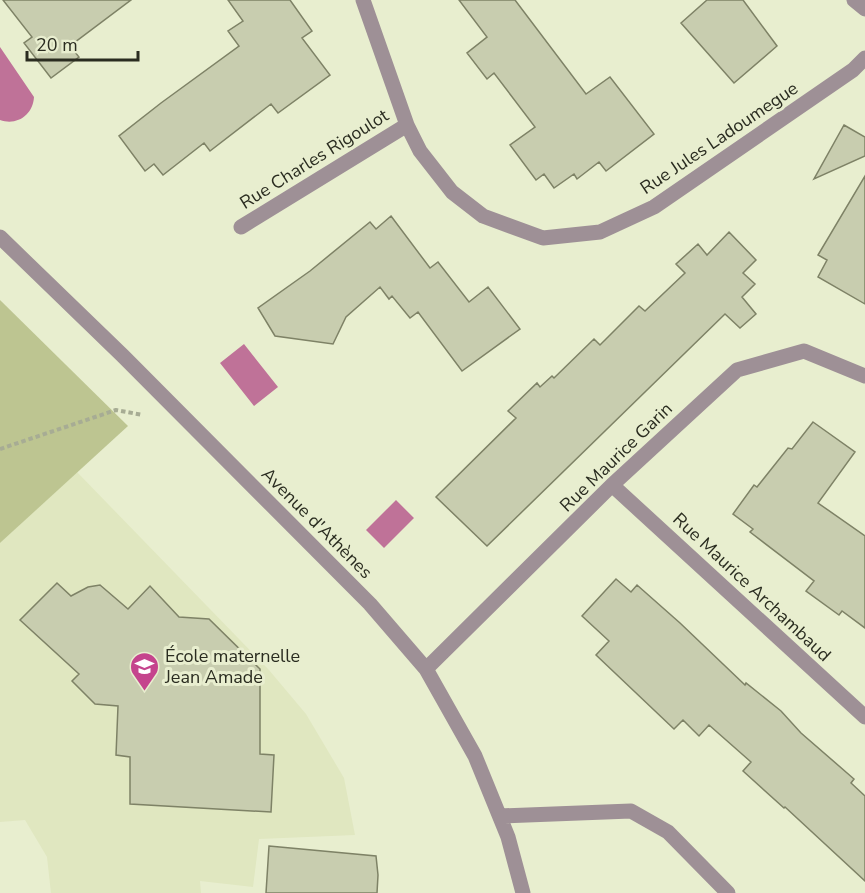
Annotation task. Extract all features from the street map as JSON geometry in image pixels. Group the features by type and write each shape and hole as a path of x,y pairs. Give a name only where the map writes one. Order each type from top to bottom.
{"street":[{"name":"Rue Jules Ladoumegue","path":"363,0 407,125 420,151 452,192 483,216 543,238 600,232 654,207 853,70 865,58"},
{"path":"854,0 865,9"},
{"name":"Rue Charles Rigoulot","path":"241,227 407,125"},
{"name":"Avenue d'Athènes","path":"0,237 370,604 426,669 475,756 508,837 523,893"},
{"name":"Rue Maurice Garin","path":"426,669 612,485 737,370 804,351 865,376"},
{"name":"Rue Maurice Archambaud","path":"612,485 865,717"},
{"path":"500,816 631,811 668,832 728,893"}],"path":[{"path":"0,449 116,410 191,424"}],"shaded area":[{"path":"0,47 34,97 31,109 18,120 0,120"},
{"path":"0,300 128,426 0,543"},
{"path":"244,344 278,387 254,406 220,363"},
{"name":"École maternelle Jean Amade","path":"77,472 269,670 306,714 344,778 355,835 259,839 253,887 200,881 201,893 51,893 47,857 25,820 0,822 0,543"},
{"path":"396,500 414,518 384,548 366,530"}],"building":[{"path":"3,0 131,0 70,46 79,57 51,78 24,43 32,37"},
{"path":"228,0 290,0 312,31 302,38 330,75 278,113 271,104 210,151 204,143 163,175 154,164 145,171 119,136 239,46 228,31 243,21"},
{"path":"459,0 515,0 586,94 610,77 654,134 606,171 599,162 577,179 574,174 554,188 544,174 536,180 510,145 535,127 494,73 487,79 467,53 487,37"},
{"path":"707,0 743,0 777,46 734,83 681,23"},
{"path":"844,125 865,137 865,156 814,179"},
{"path":"865,176 865,304 818,277 827,260 818,255"},
{"path":"391,216 430,268 438,262 469,302 488,287 520,329 462,371 418,312 410,318 392,296 389,299 380,287 346,317 333,344 275,336 258,308 310,271 370,222 376,229"},
{"path":"729,232 756,260 743,273 755,284 742,297 756,314 740,328 725,314 487,546 436,497 516,418 508,411 537,383 540,387 552,376 554,378 594,339 600,345 639,306 645,311 685,273 676,264 698,244 707,255"},
{"path":"813,422 855,452 818,503 865,536 865,628 842,611 839,615 806,591 814,581 750,532 753,529 733,514 754,485 757,487 788,448 792,449"},
{"path":"616,579 631,592 637,585 745,685 746,683 781,711 801,733 854,779 851,783 865,796 865,881 743,771 751,762 709,725 699,736 683,720 674,729 596,655 609,641 582,616"},
{"path":"57,583 71,596 88,587 100,585 128,609 150,586 179,617 209,619 260,669 260,754 274,755 271,812 130,804 130,757 116,755 118,706 95,704 72,681 79,674 20,620"},
{"path":"269,846 376,856 377,893 266,893"}],"place":[{"name":"École maternelle Jean Amade","path":"144,692"}]}
